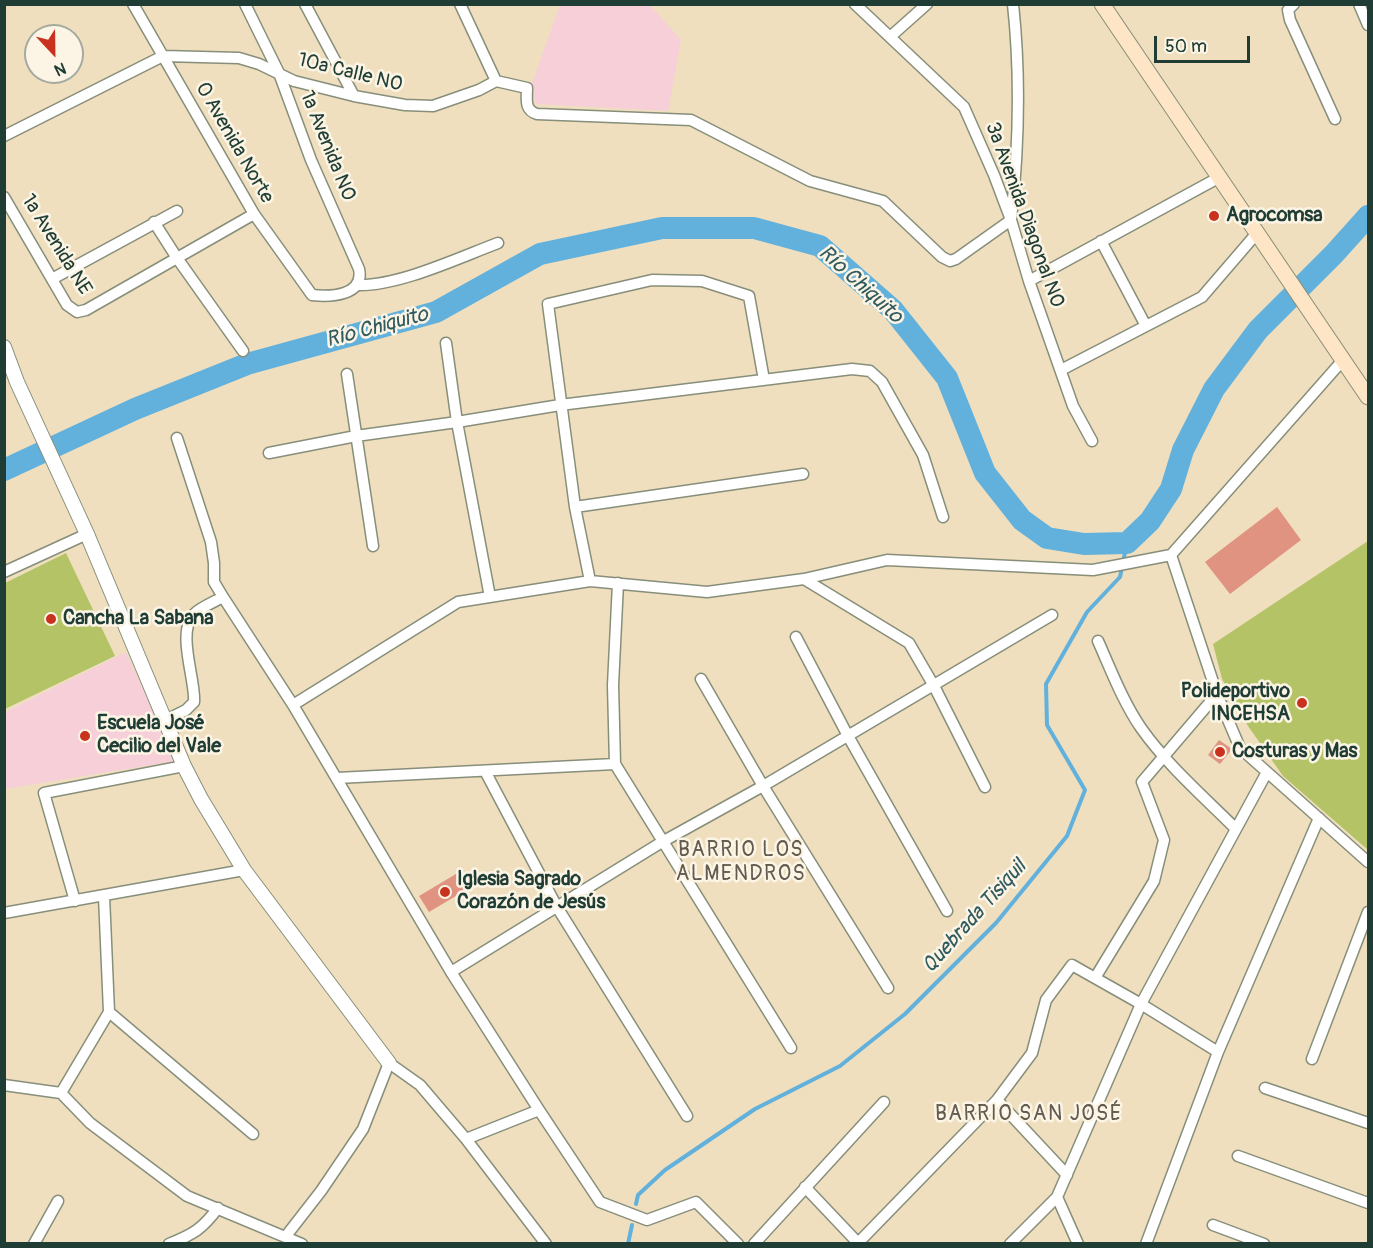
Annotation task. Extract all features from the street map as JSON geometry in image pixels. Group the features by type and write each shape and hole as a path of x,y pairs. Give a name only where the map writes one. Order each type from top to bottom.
{"main road":[{"path":"1102,4 1368,397"}],"street":[{"name":"0 Avenida Norte","path":"133,4 254,214 312,295 329,297 349,291 358,285"},
{"name":"1a Avenida NO","path":"245,4 279,73 311,160 359,269 361,278 358,285"},
{"path":"305,4 354,96"},
{"path":"460,4 496,81 526,88 527,106 532,112 691,120 810,181 883,201 942,257 950,261 1011,220 1018,158 1018,50 1013,4"},
{"name":"3a Avenida Diagonal NO","path":"855,4 964,107 1011,220 1029,281 1073,406 1092,441"},
{"path":"890,37 927,4"},
{"path":"1359,4 1368,25"},
{"path":"1291,7 1290,20 1335,119"},
{"name":"10a Calle NO","path":"163,56 239,58 259,64 294,81 354,96 405,105 433,106 479,90 496,81"},
{"path":"4,136 163,56"},
{"path":"1029,281 1218,178"},
{"name":"1a Avenida NE","path":"4,197 67,305 77,312 86,310 177,258"},
{"path":"52,279 177,211"},
{"path":"177,258 254,214"},
{"path":"154,222 243,351"},
{"path":"1061,370 1202,297 1259,236"},
{"path":"1101,241 1146,326"},
{"path":"358,285 393,281 498,243"},
{"path":"590,582 575,507 548,304 652,280 702,281 749,296 764,380"},
{"path":"446,343 457,422 490,597"},
{"path":"4,347 17,382 87,534 184,766 201,799 244,870 389,1063 420,1085 466,1139 546,1244"},
{"path":"293,705 458,602 590,582 707,592 804,579 887,560 1093,570 1172,555 1343,360"},
{"path":"269,453 356,436 560,405 852,369 870,370 882,382 923,455 943,517"},
{"path":"347,374 373,546"},
{"path":"177,438 211,542 214,582 293,705 451,972 600,1202 647,1220 696,1202 738,1244"},
{"path":"575,507 803,474"},
{"path":"4,572 87,534"},
{"path":"1172,555 1217,694 1240,748 1368,862"},
{"path":"804,579 909,643 934,686 984,786"},
{"path":"618,584 613,685 615,764 791,1048"},
{"path":"166,720 186,710 194,702 195,692 187,663 187,629 193,615 223,597"},
{"path":"451,972 662,842 763,786 1052,615"},
{"path":"796,637 848,736 947,911"},
{"path":"1098,641 1122,694 1141,728 1164,756 1236,829"},
{"path":"701,679 763,786 888,988"},
{"path":"1095,978 1154,881 1164,840 1142,782 1217,694"},
{"path":"337,778 615,764"},
{"path":"75,901 45,793 184,766"},
{"path":"484,771 557,907 687,1116"},
{"path":"1010,1244 1057,1197 1141,1004 1267,772"},
{"path":"1146,1244 1218,1052 1319,818"},
{"path":"4,913 244,870"},
{"path":"61,1093 109,1012 104,896"},
{"path":"1312,1059 1368,912"},
{"path":"805,1186 858,1243 997,1100 1032,1053 1046,1000 1072,965 1141,1004 1218,1052"},
{"path":"109,1012 253,1134"},
{"path":"286,1236 321,1191 363,1129 389,1063"},
{"path":"4,1084 61,1093 90,1122 187,1196 302,1244"},
{"path":"1265,1088 1368,1123"},
{"path":"997,1100 1066,1175"},
{"path":"754,1244 884,1102"},
{"path":"466,1139 539,1110"},
{"path":"1238,1156 1368,1203"},
{"path":"1057,1197 1078,1244"},
{"path":"36,1243 58,1201"},
{"path":"169,1244 205,1226 218,1208"},
{"path":"1213,1225 1264,1244"}],"shaded area":[{"path":"560,5 650,5 681,40 668,111 536,104 531,86"},
{"name":"Escuela José Cecilio del Vale","path":"126,652 176,761 5,789 5,712"}],"green space":[{"name":"Polideportivo INCEHSA","path":"1368,541 1368,850 1283,776 1248,726 1222,679 1213,644"},
{"name":"Cancha La Sabana","path":"66,553 115,656 5,709 5,583"}],"building":[{"path":"1277,507 1301,540 1230,594 1205,562"},
{"name":"Costuras y Mas","path":"1219,740 1232,749 1220,764 1208,755"},
{"name":"Iglesia Sagrado Corazón de Jesús","path":"461,871 471,887 429,912 419,896"}],"waterway":[{"name":"Río Chiquito","path":"4,470 135,409 247,364 436,312 540,254 662,228 754,228 820,246 893,310 947,378 985,473 1022,520 1047,538 1084,544 1127,543 1150,521 1171,489 1183,450 1214,389 1258,330 1334,254 1368,216"},
{"name":"Quebrada Tisiquil","path":"636,1204 638,1195 665,1170 755,1109 840,1066 905,1014 996,923 1067,836 1085,790 1047,725 1046,684 1087,612 1120,577 1127,543"},
{"name":"Quebrada Tisiquil","path":"628,1244 632,1225"}],"place":[{"name":"Agrocomsa","path":"1214,216"},
{"name":"Cancha La Sabana","path":"51,619"},
{"name":"Polideportivo INCEHSA","path":"1302,703"},
{"name":"Escuela José Cecilio del Vale","path":"85,736"},
{"name":"Costuras y Mas","path":"1220,752"},
{"name":"Iglesia Sagrado Corazón de Jesús","path":"445,892"}],"district":[{"name":"BARRIO LOS ALMENDROS","path":"741,863"},
{"name":"BARRIO SAN JOSÉ","path":"1029,1115"}]}
